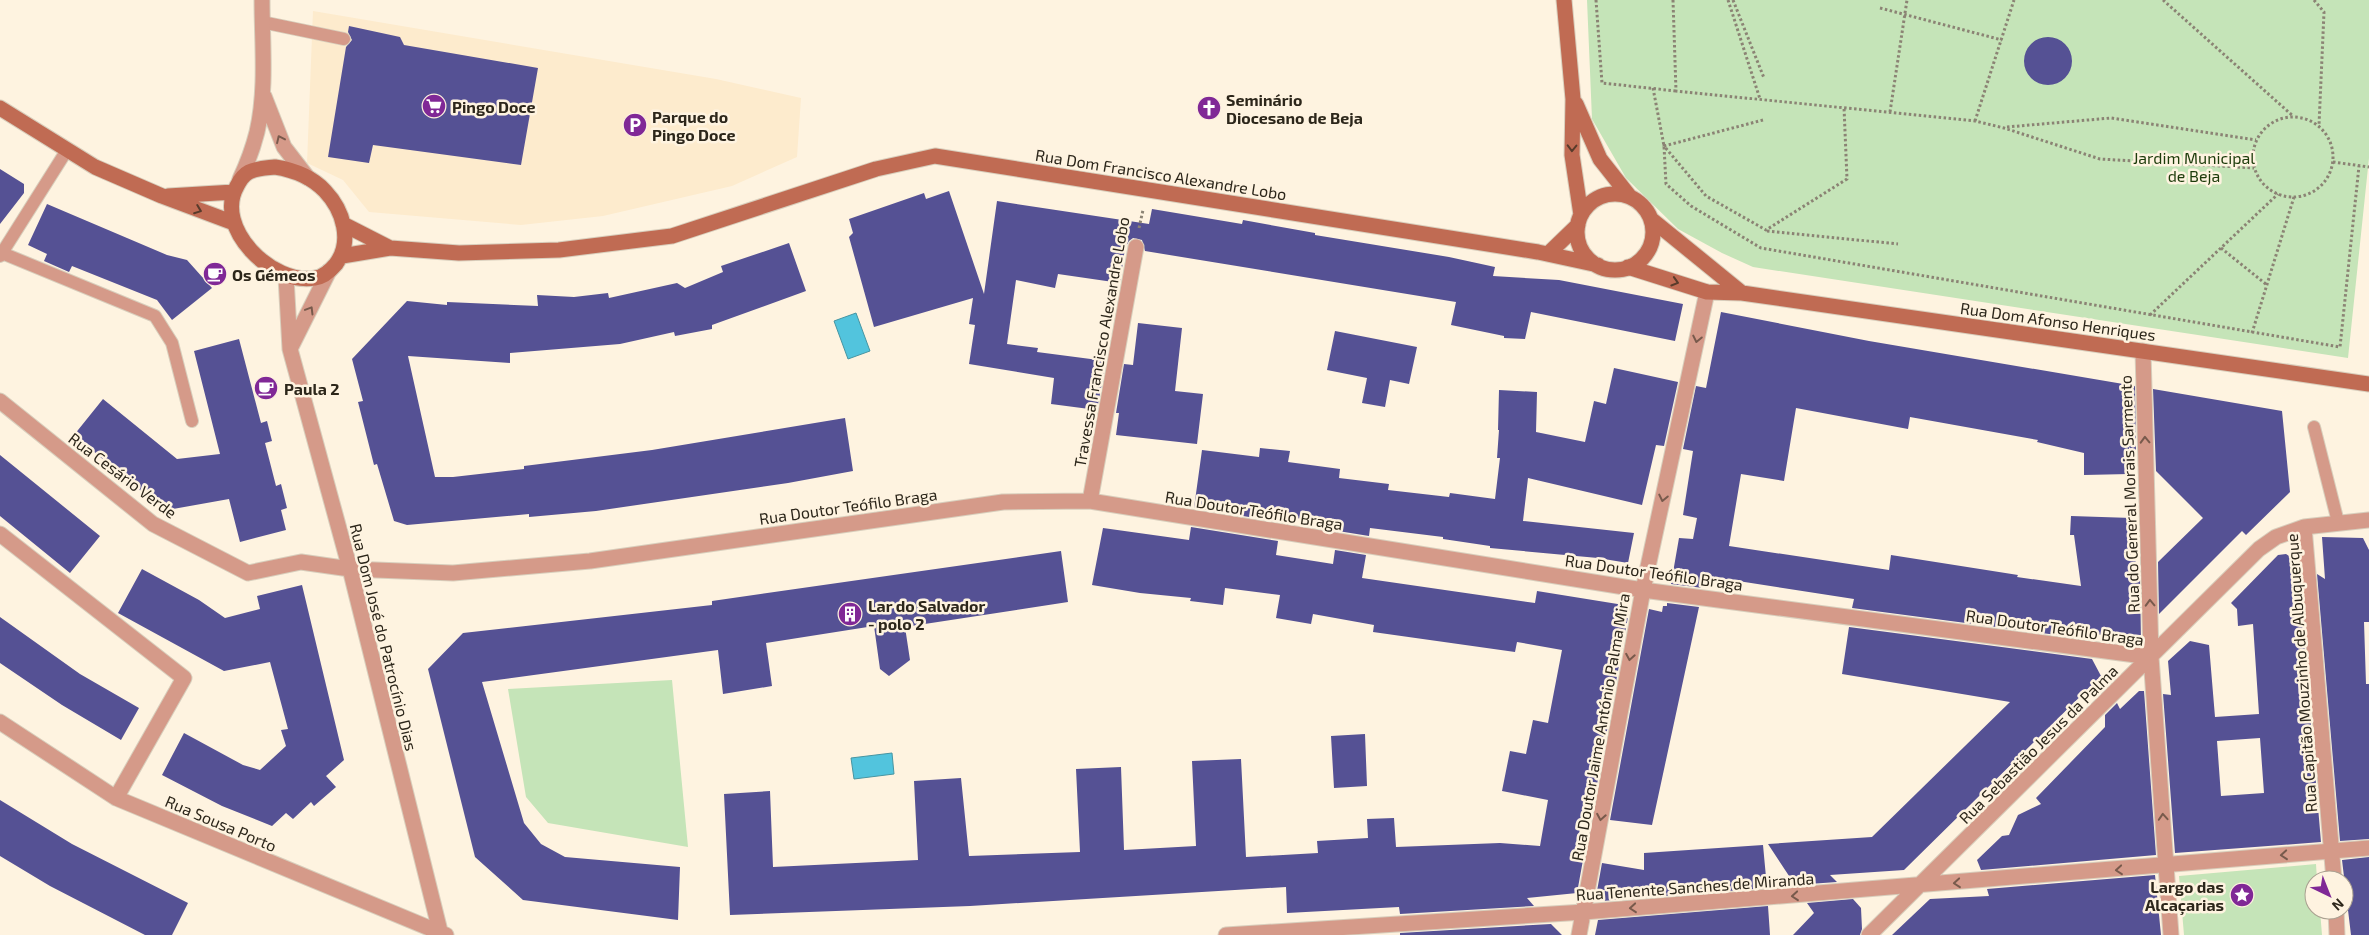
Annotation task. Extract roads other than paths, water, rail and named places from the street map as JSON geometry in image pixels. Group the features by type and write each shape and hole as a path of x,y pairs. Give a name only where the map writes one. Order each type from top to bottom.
{"main road":[{"path":"1564,0 1573,99 1572,155 1579,220 1578,239 1583,253 1598,266 1608,269 1628,267 1646,253 1651,242 1653,230 1651,219"},
{"path":"1573,99 1600,160 1630,197"},
{"path":"0,108 95,167 162,196 234,223"},
{"name":"Rua Dom Francisco Alexandre Lobo","path":"390,248 459,253 559,250 672,236 876,169 936,156 1548,254 1598,266"},
{"path":"275,166 292,170 308,178 324,190 334,202 343,224 346,240 342,256 329,271 319,278 302,281 286,277 271,269 260,260 249,248 234,223 232,207 237,185 248,172 275,166"},
{"path":"162,196 237,185"},
{"path":"1548,254 1579,220 1587,205 1596,198 1619,194 1639,202 1651,219 1742,292"},
{"path":"343,224 390,248"},
{"path":"342,256 390,248"},
{"name":"Rua Dom Afonso Henriques","path":"1628,267 1707,292 1742,292 2369,384"}],"street":[{"path":"237,185 257,131 263,92 262,0"},
{"path":"263,92 284,148 308,178"},
{"name":"Travessa Francisco Alexandre Lobo","path":"1090,501 1136,247"},
{"path":"290,349 329,271"},
{"name":"Rua Dom José do Patrocínio Dias","path":"286,277 290,349 350,569 441,935"},
{"name":"Rua Doutor Jaime António Palma Mira","path":"1579,935 1643,590 1707,292"},
{"name":"Rua do General Morais Sarmento","path":"2143,351 2151,657 2171,935"},
{"name":"Rua Cesário Verde","path":"0,400 154,524 248,573 301,562 350,569"},
{"name":"Rua Doutor Teófilo Braga","path":"350,569 453,573 590,561 1003,502 1090,501 1643,590 2151,657"},
{"name":"Rua Capitão Mouzinho de Albuquerque","path":"2333,850 2304,526 2369,520"},
{"name":"Rua Sebastião Jesus da Palma","path":"1869,935 2259,549 2276,537 2304,526"},
{"path":"0,534 184,678 116,798"},
{"name":"Rua Sousa Porto","path":"0,722 116,798 441,935"},
{"path":"2167,866 2369,848"},
{"path":"2333,850 2334,870"},
{"name":"Rua Tenente Sanches de Miranda","path":"1226,935 1584,912 2167,866"},
{"path":"2336,920 2337,935"},
{"path":"441,935 446,935"}],"lane":[{"path":"262,22 344,39"},
{"path":"67,150 1,255 155,316 172,343 192,421"},
{"path":"2314,427 2338,522"}],"water":[{"path":"856,313 870,351 848,359 834,321"},
{"path":"892,753 894,774 854,779 851,758"}],"place":[{"name":"Pingo Doce","path":"434,106"},
{"name":"Seminário Diocesano de Beja","path":"1209,108"},
{"name":"Parque do Pingo Doce","path":"635,125"},
{"name":"Os Gémeos","path":"215,274"},
{"name":"Paula 2","path":"266,388"},
{"name":"Lar do Salvador - polo 2","path":"850,614"},
{"name":"Largo das Alcaçarias","path":"2242,895"}],"park label":[{"name":"Jardim Municipal de Beja","path":"2194,166"}]}
